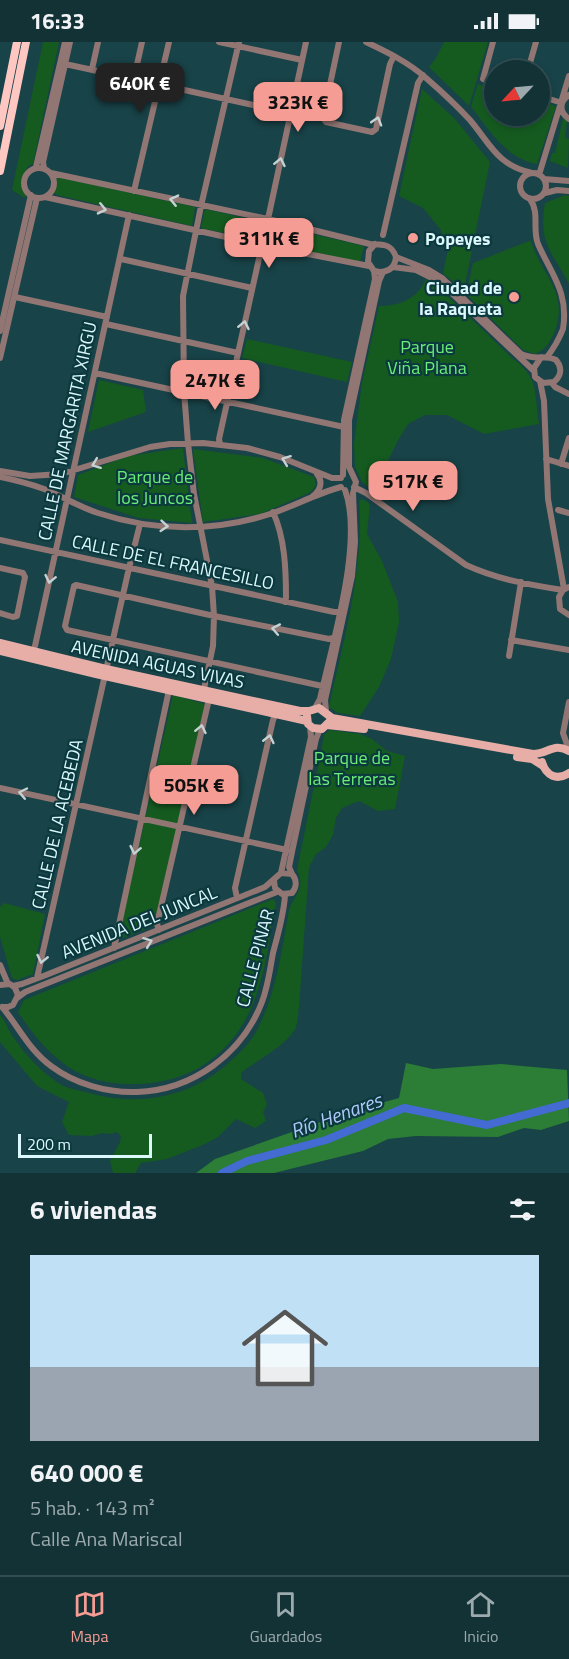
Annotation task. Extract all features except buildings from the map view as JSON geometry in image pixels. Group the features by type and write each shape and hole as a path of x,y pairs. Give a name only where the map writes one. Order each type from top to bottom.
{"highway":[{"path":"0,126 17,42"},
{"path":"0,171 26,42"}],"main road":[{"name":"AVENIDA AGUAS VIVAS","path":"0,643 169,690 276,713 308,724 323,727 361,726"},
{"name":"AVENIDA AGUAS VIVAS","path":"0,651 106,673 327,713 332,718 361,726"},
{"path":"308,724 312,710"},
{"path":"323,727 327,713"},
{"path":"361,726 533,754 561,747 569,751"},
{"path":"474,746 532,759 543,766 549,775 555,777 562,777 569,773"},
{"path":"543,766 542,759 549,750"}],"street":[{"path":"36,168 65,42"},
{"path":"44,168 43,162 70,42"},
{"path":"92,69 98,42"},
{"path":"134,78 142,42"},
{"path":"134,191 170,42"},
{"path":"219,42 238,44 302,60"},
{"path":"268,219 306,42"},
{"path":"339,42 322,118 326,122 372,132 376,129 390,64 394,56"},
{"path":"366,42 394,56 423,75 469,119 504,162 542,177 569,181"},
{"path":"488,60 493,42"},
{"path":"531,60 536,42"},
{"path":"204,689 210,661 214,616 212,586 200,527 188,443 184,391 183,296 238,44"},
{"path":"65,64 290,113"},
{"path":"312,710 322,686 347,575 350,508 342,477 344,427 353,373 375,279 368,255 370,249 384,235 418,83 423,75"},
{"path":"536,216 547,186 542,177 556,120 568,93 569,76"},
{"path":"550,99 562,103"},
{"path":"556,120 567,117 562,112 562,103"},
{"path":"383,272 45,196 34,196 25,189 24,179 27,173 36,168 44,168 51,173 376,244 387,244"},
{"path":"517,169 523,179"},
{"path":"45,196 53,186 51,173"},
{"path":"532,173 523,179 521,190 535,207 537,242 563,286 567,312 557,343 559,376 551,383 551,388 544,401"},
{"path":"530,199 536,199 557,190 569,191"},
{"path":"0,358 15,297 34,196"},
{"path":"0,331 34,196"},
{"name":"CALLE DE MARGARITA XIRGU","path":"32,652 74,472 129,215"},
{"path":"384,235 396,257 393,267"},
{"path":"220,444 227,401 262,245"},
{"path":"396,257 441,278 521,354 527,357 543,358 569,368"},
{"path":"121,259 252,288"},
{"path":"327,713 325,700 352,576 355,542 354,486 348,447 349,420 379,280 383,272 393,267 416,270 440,282 534,371 540,381 544,401 548,499 566,588"},
{"path":"15,297 238,353"},
{"path":"534,371 536,363 557,343"},
{"path":"95,373 344,427"},
{"path":"540,381 551,383 569,394"},
{"path":"561,464 569,438"},
{"path":"0,471 30,476 48,476 74,472 131,452 170,444 188,443 247,448 280,457 332,478 351,475"},
{"path":"546,459 569,466"},
{"path":"310,498 317,493 320,486 316,472"},
{"path":"45,489 43,482 48,476"},
{"path":"0,477 45,489 97,513 140,524 179,528 247,520 273,513 310,498 354,486 466,565 481,572 521,582 548,588 566,588"},
{"path":"558,510 569,513"},
{"path":"273,513 284,556 285,602"},
{"name":"CALLE DE LA ACEBEDA","path":"37,978 140,524"},
{"name":"CALLE DE EL FRANCESILLO","path":"0,540 339,612"},
{"path":"0,568 22,573 25,577 17,616 0,613"},
{"path":"548,588 563,576"},
{"path":"509,656 521,582"},
{"path":"322,686 67,630 65,626 75,585 214,616 333,638"},
{"path":"548,588 559,597"},
{"path":"566,588 559,597 560,609 569,615"},
{"path":"511,640 569,650"},
{"path":"114,948 169,690"},
{"path":"159,930 157,924 209,699"},
{"path":"549,750 564,733 569,702"},
{"path":"237,898 235,888 276,713"},
{"path":"308,724 311,738 287,850 281,873 274,880 273,885 277,892 285,895 296,887 290,862 316,739 323,727"},
{"path":"564,733 569,751"},
{"path":"0,788 287,850"},
{"path":"281,873 292,874"},
{"name":"AVENIDA DEL JUNCAL","path":"0,985 10,985 37,978 237,898 274,880"},
{"name":"AVENIDA DEL JUNCAL","path":"17,998 25,992 277,892"},
{"name":"CALLE PINAR","path":"1,1006 19,1033 41,1057 51,1066 76,1080 107,1090 132,1092 159,1090 187,1081 201,1075 226,1056 248,1030 267,982 285,895"},
{"path":"0,965 10,985 17,991 17,998 11,1006 11,1019"},
{"path":"1,1006 11,1006"}],"green space":[{"path":"43,42 59,42 33,164 28,166 21,180 26,194 25,198 12,190"},
{"path":"444,42 488,42 469,106 429,67"},
{"path":"478,84 484,86 484,124 471,107"},
{"name":"Parque Viña Plana","path":"422,89 454,118 490,162 464,289 443,274 448,249 440,229 423,208 399,196"},
{"path":"550,104 556,106 550,124"},
{"path":"563,119 567,120 565,138 569,139 568,168 550,161 552,153 555,153"},
{"path":"486,126 549,126 537,164 516,156"},
{"path":"57,177 195,207 192,226 57,195 53,192"},
{"path":"565,195 569,196 569,284 548,246 543,228 545,203"},
{"path":"205,209 364,246 360,262 201,228"},
{"name":"Ciudad de la Raqueta","path":"529,241 552,284 559,305 555,331 547,345 535,354 523,350 466,294 473,263"},
{"name":"Parque Viña Plana","path":"426,279 437,286 521,365 532,380 539,424 484,434 447,415 425,415 408,424 386,465 368,487 362,482 355,467 354,444 362,383 379,306 394,305 407,300 418,292"},
{"path":"247,339 352,362 347,382 242,358"},
{"path":"99,380 143,390 146,412 88,432"},
{"name":"Parque de los Juncos","path":"183,448 192,523 139,518 74,497 78,475 128,456"},
{"name":"Parque de los Juncos","path":"193,449 263,458 314,477 316,485 311,492 260,514 203,522"},
{"path":"363,499 370,504 367,534 382,561 398,602 399,622 391,659 379,687 360,716 338,713 329,707 352,605 359,553 359,501"},
{"path":"173,695 205,704 155,925 118,940"},
{"name":"Parque de las Terreras","path":"330,730 360,734 372,739 387,751 405,756 395,809 378,811 359,801 342,808 336,818 333,835 325,848 316,854 309,867 296,1026 283,1043 241,1073 241,1079 263,1093 267,1104 263,1112 266,1121 255,1128 236,1119 218,1137 205,1144 167,1159 141,1163 135,1173 113,1173 110,1161 121,1136 117,1132 92,1136 69,1135 62,1122 69,1102 37,1086 0,1042 0,1015 18,1044 34,1063 58,1083 73,1089 109,1097 148,1098 186,1089 220,1070 253,1037 271,996 289,910 300,887 297,870 324,735"},
{"path":"273,899 276,903 264,969 247,1016 239,1030 216,1056 189,1073 158,1082 141,1084 111,1083 87,1076 75,1071 50,1052 18,1012 24,1000"},
{"path":"4,903 45,914 33,974 17,980 12,978 0,937 0,907"},
{"path":"406,1063 433,1069 501,1064 567,1070 569,1121 541,1130 524,1128 498,1137 416,1136 388,1139 363,1151 274,1173 196,1173 215,1159 352,1111 399,1098"}],"waterway":[{"name":"Río Henares","path":"222,1173 247,1161 326,1140 404,1108 487,1125 569,1103"}],"place":[{"name":"Popeyes","path":"413,238"},
{"name":"Ciudad de la Raqueta","path":"514,297"}]}
